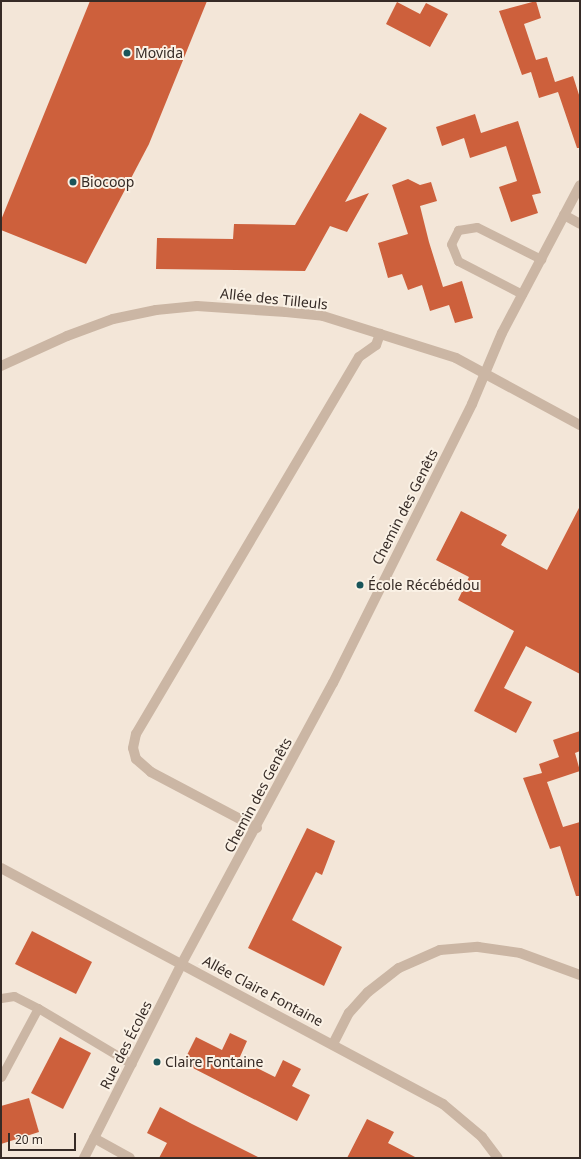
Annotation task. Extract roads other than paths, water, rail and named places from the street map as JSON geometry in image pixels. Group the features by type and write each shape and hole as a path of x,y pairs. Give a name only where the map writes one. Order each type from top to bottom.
{"street":[{"name":"Chemin des Genêts","path":"194,945 257,828 358,633 486,374 522,294 580,185"},
{"path":"564,215 580,224"},
{"name":"Allée des Tilleuls","path":"1,366 74,334 156,310 197,306 286,312 323,316 456,358 580,425"},
{"path":"257,828 151,772 136,759 133,748 136,734 359,357 376,346 380,334"},
{"name":"Allée Claire Fontaine","path":"1,868 182,963 443,1104 482,1137 498,1158"},
{"name":"Rue des Écoles","path":"84,1158 182,963 194,945"},
{"path":"333,1044 349,1013 368,992 399,968 440,950 478,947 520,953 580,975"},
{"path":"94,1138 130,1158"}],"lane":[{"path":"522,294 458,261 451,244 458,230 477,227 541,259"},
{"path":"1,998 14,996 38,1008 132,1064"},
{"path":"1,1077 38,1008"}],"place":[{"name":"Movida","path":"127,53"},
{"name":"Biocoop","path":"73,182"},
{"name":"École Récébédou","path":"360,585"},
{"name":"Claire Fontaine","path":"157,1062"}]}
